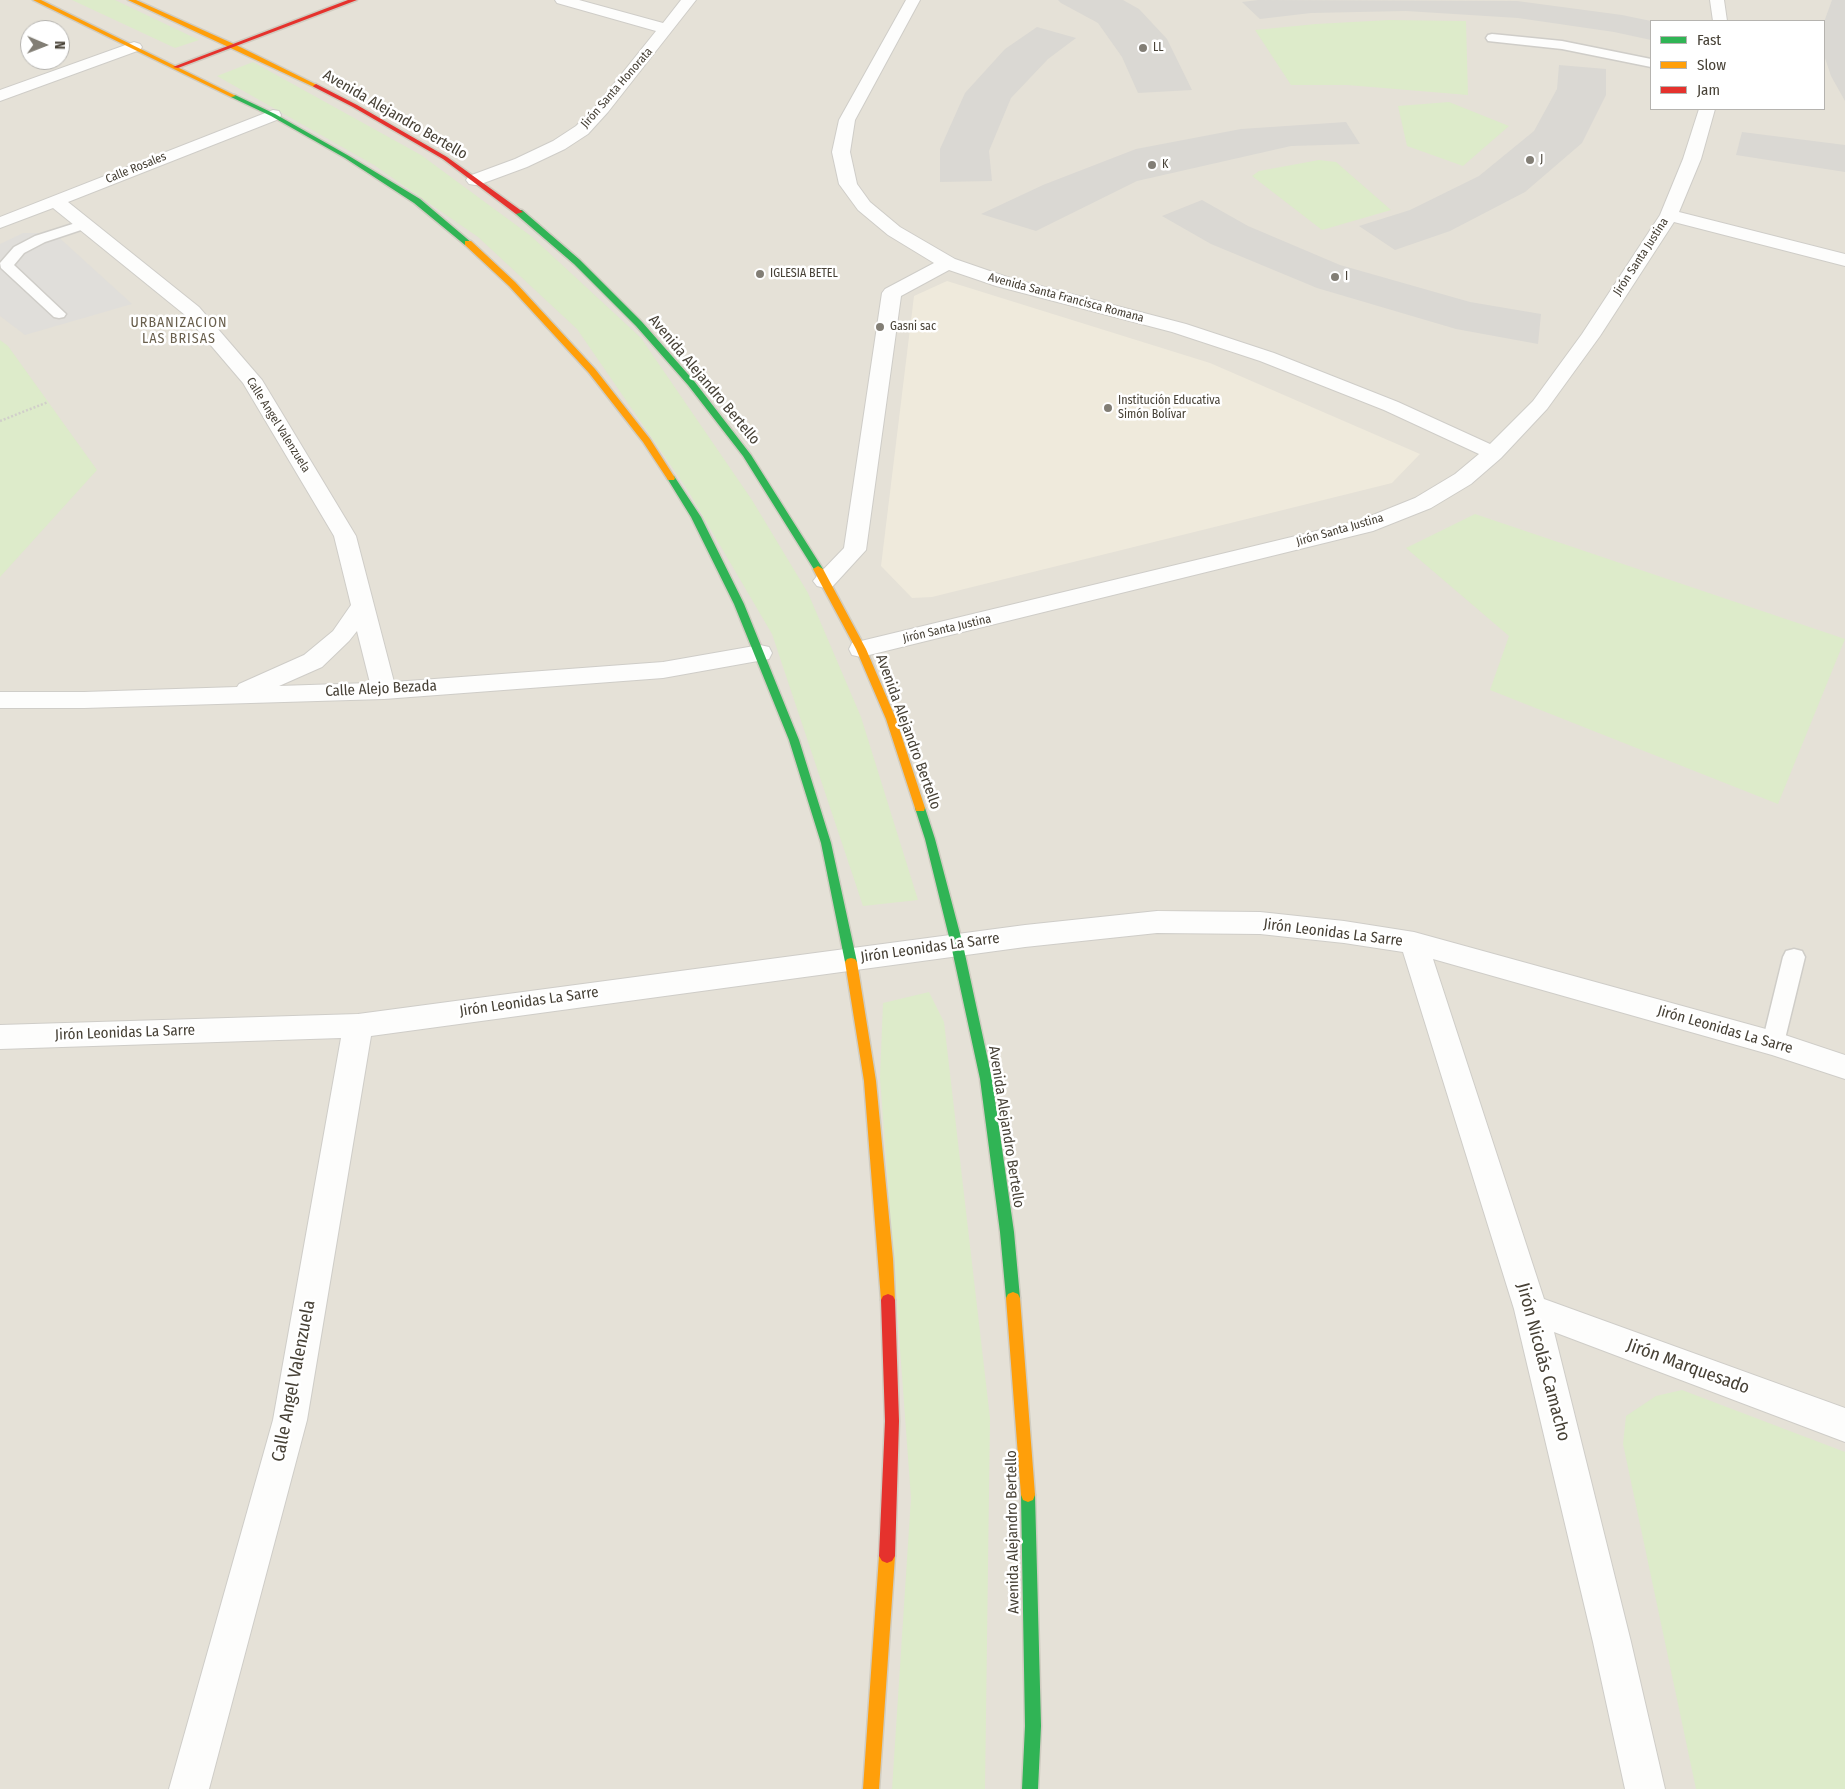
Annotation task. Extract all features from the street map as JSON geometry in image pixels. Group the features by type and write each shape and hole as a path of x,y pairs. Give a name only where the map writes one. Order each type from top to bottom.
{"main road":[{"path":"36,0 273,115 347,156 417,201 472,247 512,284 592,371 647,441 696,517 760,653 794,740 826,843 851,959 870,1081 886,1258 892,1421 885,1605 871,1789"},
{"name":"Avenida Alejandro Bertello","path":"131,0 234,46 355,106 445,158 521,213 577,262 639,324 691,383 747,455 825,581 861,649 890,719 930,839 957,945 986,1079 1005,1213 1028,1470 1033,1726 1030,1789"},
{"path":"176,67 354,0"}],"street":[{"path":"562,0 667,29"},
{"name":"Jirón Santa Honorata","path":"475,180 560,145 582,130 602,109 689,0"},
{"name":"Avenida Santa Francisca Romana","path":"913,0 847,120 841,152 848,184 864,206 894,231 948,263 1003,282 1179,328 1267,357 1391,406 1493,453"},
{"path":"1717,0 1720,20"},
{"path":"0,96 134,46"},
{"name":"Jirón Santa Justina","path":"861,649 1365,526 1423,503 1463,479 1493,453 1540,405 1590,336 1669,215 1692,159 1707,110"},
{"name":"Calle Rosales","path":"0,223 273,115"},
{"name":"Calle Angel Valenzuela","path":"56,200 192,311 252,380 345,536 384,690"},
{"path":"1669,215 1845,260"},
{"path":"825,581 855,550 892,293 948,263"},
{"path":"235,695 313,661 341,636 363,605"},
{"name":"Calle Alejo Bezada","path":"0,700 84,700 384,690 663,670 760,653"},
{"name":"Jirón Leonidas La Sarre","path":"0,1037 358,1026 1025,936 1157,922 1260,923 1344,932 1414,943 1772,1043 1845,1067"},
{"name":"Jirón Nicolás Camacho","path":"1414,943 1531,1309 1612,1642 1645,1789"},
{"name":"Calle Angel Valenzuela","path":"189,1789 290,1420 358,1026"},
{"name":"Jirón Marquesado","path":"1531,1309 1845,1425"}],"lane":[{"path":"1492,38 1562,45 1650,63"},
{"path":"59,314 6,265 19,250 40,239 85,224"},
{"path":"1772,1043 1794,957"}],"path":[{"path":"0,420 48,402"}],"shaded area":[{"path":"0,0 1845,0 1845,1789 0,1789"},
{"path":"23,233 54,233 132,304 25,335 0,316 0,244"},
{"name":"Institución Educativa Simón Bolívar","path":"947,281 1210,363 1420,454 1392,483 932,597 912,598 881,566 914,296"}],"green space":[{"path":"72,0 115,0 199,40 175,48"},
{"path":"1389,20 1466,21 1468,95 1347,85 1291,85 1255,30 1316,24"},
{"path":"253,62 421,155 531,236 641,338 752,500 808,593 861,717 918,900 863,906 772,634 687,489 577,329 478,237 374,165 217,76"},
{"path":"1449,102 1509,126 1463,166 1407,146 1398,106"},
{"path":"1319,160 1336,162 1391,210 1322,230 1252,176 1259,171"},
{"path":"0,340 8,346 97,470 0,577"},
{"path":"1475,514 1845,639 1778,804 1490,690 1509,636 1406,548"},
{"path":"929,992 944,1022 990,1418 985,1789 892,1789 911,1498 880,1078 883,1003"},
{"path":"1682,1390 1845,1452 1845,1789 1696,1789 1623,1444 1626,1416 1656,1396"}],"building":[{"name":"LL","path":"1058,0 1123,0 1139,9 1167,39 1192,90 1138,93 1122,57 1098,23"},
{"path":"1258,0 1517,1 1622,15 1650,21 1650,40 1614,32 1518,18 1406,11 1311,13 1260,19 1242,2"},
{"path":"1832,0 1845,0 1845,101 1831,76 1825,58 1825,20"},
{"path":"1037,27 1076,38 1048,59 1011,98 989,151 992,181 940,182 940,149 965,93 1005,49"},
{"name":"J","path":"1559,65 1606,69 1606,95 1582,143 1525,192 1450,231 1395,250 1359,226 1410,210 1479,176 1534,131 1557,89"},
{"name":"K","path":"1346,122 1360,144 1291,146 1137,181 1036,231 981,214 1043,185 1136,149 1241,129"},
{"path":"1742,132 1845,145 1845,172 1736,155"},
{"name":"I","path":"1202,200 1248,226 1340,265 1470,302 1541,314 1538,344 1456,329 1317,288 1211,244 1162,216"}],"traffic: fast":[{"path":"233,96 273,115 347,157 417,201 468,243"},
{"path":"519,212 577,262 639,324 691,383 747,455 818,569"},
{"path":"671,478 696,517 739,604 794,740 826,843 851,962"},
{"path":"920,808 930,839 957,945 986,1079 1007,1232 1013,1298"},
{"path":"1028,1495 1033,1726 1030,1789"}],"traffic: slow":[{"path":"36,0 233,96"},
{"path":"131,0 234,46 316,86"},
{"path":"468,243 512,284 592,371 647,441 671,478"},
{"path":"818,569 861,649 891,719 920,808"},
{"path":"851,962 870,1081 888,1300"},
{"path":"1013,1298 1028,1495"},
{"path":"871,1789 887,1556"}],"traffic: jam":[{"path":"176,67 354,0"},
{"path":"316,86 355,106 445,158 519,212"},
{"path":"887,1556 892,1421 888,1300"}],"place":[{"name":"LL","path":"1143,48"},
{"name":"J","path":"1530,160"},
{"name":"K","path":"1152,165"},
{"name":"IGLESIA BETEL","path":"760,274"},
{"name":"I","path":"1335,277"},
{"name":"Gasni sac","path":"880,327"},
{"name":"Institución Educativa Simón Bolívar","path":"1108,408"}],"district":[{"name":"URBANIZACION LAS BRISAS","path":"179,332"}]}
